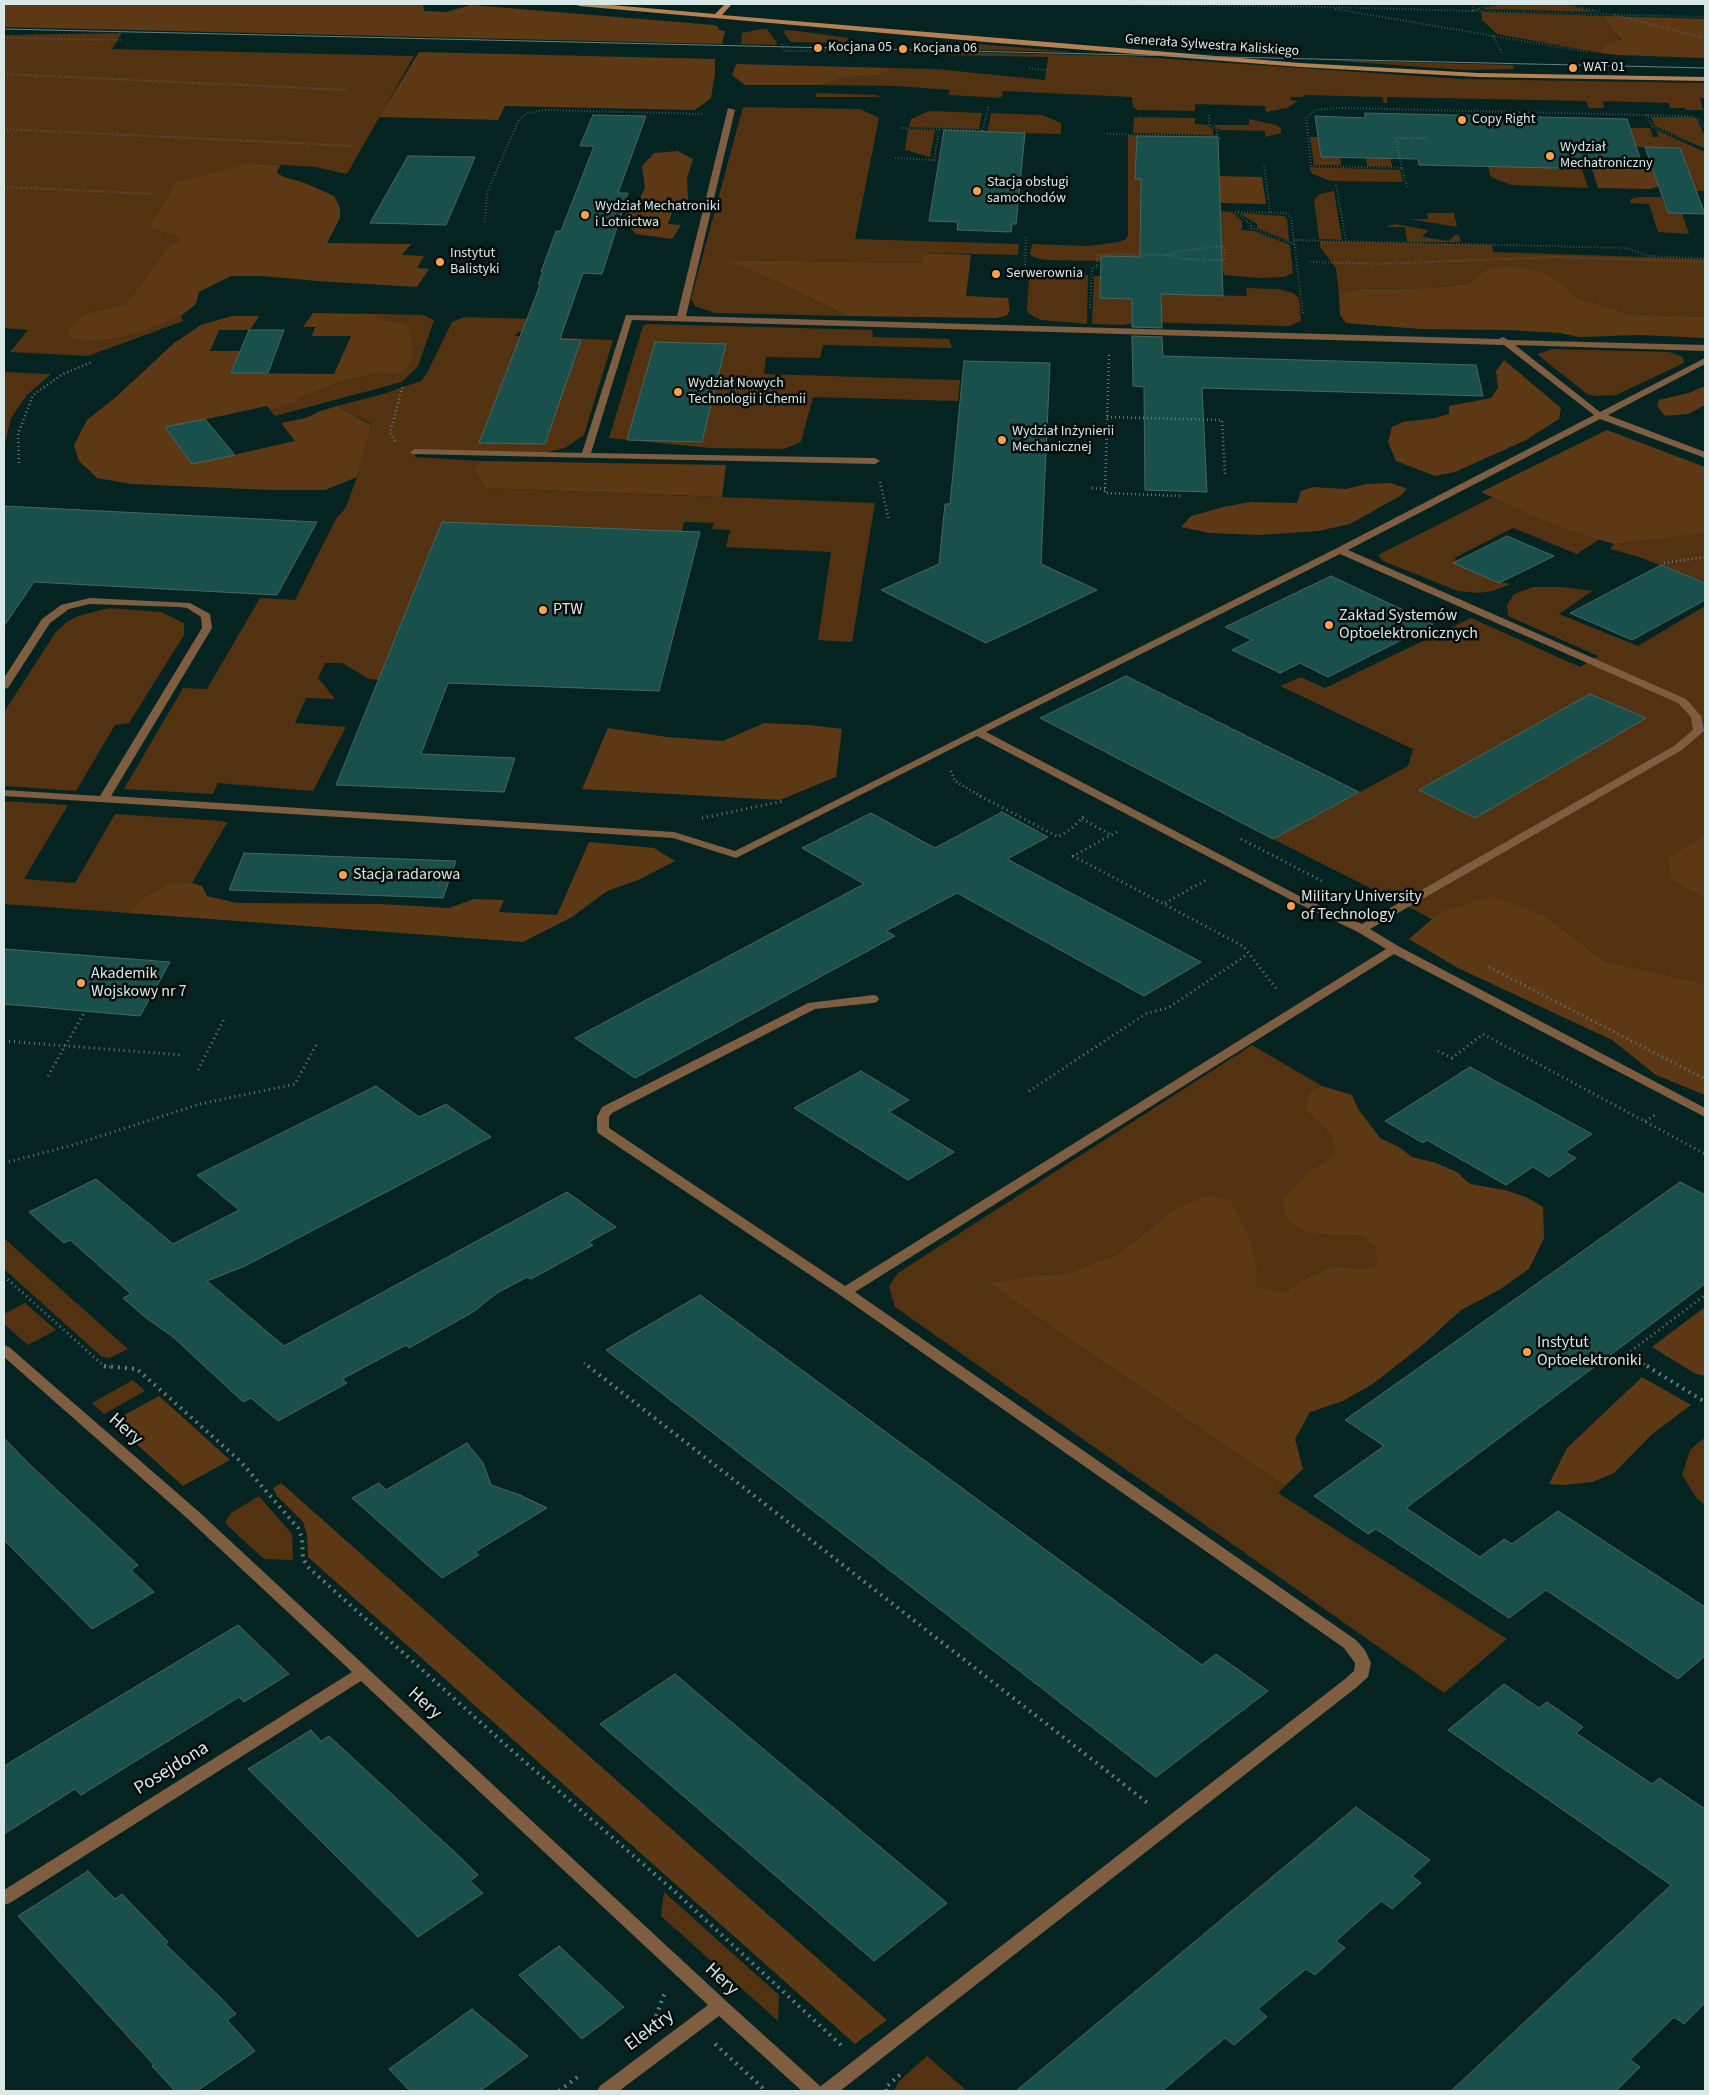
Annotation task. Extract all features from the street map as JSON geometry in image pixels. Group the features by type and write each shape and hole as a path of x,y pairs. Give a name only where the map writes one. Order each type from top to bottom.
{"street":[{"name":"Generała Sylwestra Kaliskiego","path":"579,4 994,41 1300,65 1478,75 1705,79"},
{"path":"718,15 729,4"},
{"path":"681,319 730,112"},
{"path":"586,456 630,317 1503,340 1705,348"},
{"path":"1503,340 1599,415 1705,455"},
{"path":"4,792 674,835 736,855 1340,550 1705,361"},
{"path":"415,452 875,461"},
{"path":"1340,550 1682,701 1696,716 1699,731 1678,748 1362,929"},
{"path":"4,686 46,621 65,607 90,601 179,604 190,606 206,616 207,628 104,799"},
{"path":"978,732 1301,901 1362,929 1394,949 1705,1113"},
{"path":"845,1292 1394,949"},
{"path":"827,2091 1351,1683 1362,1673 1363,1663 1359,1654 1342,1639 845,1292 603,1130 603,1117 607,1110 812,1006 873,999"},
{"name":"Hery","path":"4,1350 193,1516 361,1674 814,2091"},
{"name":"Posejdona","path":"4,1898 361,1674"},
{"name":"Elektry","path":"606,2091 720,2006"}],"path":[{"path":"1098,4 1473,10 1705,17"},
{"path":"1472,4 1473,10"},
{"path":"1473,10 1499,4"},
{"path":"1569,4 1705,38"},
{"path":"1322,7 1595,53"},
{"path":"4,38 122,40"},
{"path":"4,74 348,90"},
{"path":"900,128 983,131 988,107"},
{"path":"1402,168 1311,166 1306,118 1316,110 1340,108 1647,115 1693,117 1701,120 1705,130"},
{"path":"484,222 487,193 519,119 528,113 544,110 730,112"},
{"path":"1209,115 1209,125 1216,130 1217,136"},
{"path":"1647,115 1653,127 1705,148"},
{"path":"4,128 354,146"},
{"path":"895,158 934,160 939,129"},
{"path":"1107,134 1217,136 1221,139"},
{"path":"1407,187 1396,138 1427,138"},
{"path":"1264,164 1270,213"},
{"path":"4,186 156,194"},
{"path":"1336,186 1346,241"},
{"path":"1234,212 1284,213 1290,217 1294,240 1294,245 1251,228 1252,224 1234,212"},
{"path":"1025,265 1026,237"},
{"path":"1294,240 1626,248 1648,256 1705,258"},
{"path":"1090,329 1092,267 1097,267 1098,254 1167,255 1182,259 1225,260 1224,246 1181,251 1167,255"},
{"path":"1310,262 1377,264 1556,258 1705,262"},
{"path":"1110,329 1105,494 1183,496"},
{"path":"19,464 18,434 33,395 64,374 92,362"},
{"path":"403,385 390,433 396,442 415,452"},
{"path":"1107,417 1222,420 1225,475"},
{"path":"875,461 889,520"},
{"path":"1092,488 1105,488"},
{"path":"1664,563 1705,557"},
{"path":"949,767 956,781 963,787 1058,837 1082,820 1085,814"},
{"path":"696,819 787,800"},
{"path":"1082,820 1111,835"},
{"path":"1118,832 1073,856 1243,946 1295,1011"},
{"path":"1165,904 1209,879"},
{"path":"1029,1091 1148,1013 1168,1008 1248,954"},
{"path":"48,1076 85,1011"},
{"path":"198,1070 225,1017"},
{"path":"1438,1051 1452,1058 1483,1034 1705,1154"},
{"path":"4,1041 181,1055"},
{"path":"4,1162 73,1144 200,1104 294,1084 316,1046"},
{"path":"4,1276 105,1366 137,1369 244,1464 298,1528 302,1538 303,1559 309,1568 509,1748 673,1890 886,2090 909,2066"},
{"path":"1705,1295 1627,1354 1705,1402"},
{"path":"584,1363 1172,1822"}],"shaded area":[{"path":"4,4 398,4 423,5 424,11 446,12 471,5 714,25 719,30 725,31 722,44 4,27"},
{"path":"1503,4 1564,4 1595,12 1482,9"},
{"path":"1481,12 1606,16 1606,21 1621,41 1603,46 1600,53 1497,34 1482,20"},
{"path":"1606,16 1705,19 1705,58 1600,53 1603,46 1621,40 1606,21"},
{"path":"767,29 777,43 776,45 741,44 742,33"},
{"path":"785,30 848,38 847,43 791,42 784,33"},
{"path":"122,33 112,49 414,56 347,174 315,167 252,163 151,229 175,235 180,240 169,246 126,304 84,314 90,341 119,338 181,316 183,321 88,356 10,352 28,330 4,328 4,35"},
{"path":"944,43 976,44 1075,52 944,49"},
{"path":"419,52 715,59 715,73 711,98 695,110 505,106 498,120 379,117"},
{"path":"944,52 1127,56 1461,79 1705,83 1705,98 1700,98 1703,110 1686,110 1685,108 1670,108 1668,103 1603,101 1604,108 1589,108 1586,101 1387,97 1387,103 1384,103 1382,97 1304,95 1303,97 1290,97 1291,100 1298,101 1287,108 1266,112 1265,106 1195,104 1195,111 1138,110 1133,107 1132,97 1003,91 1001,98 948,95 950,90 896,86 822,85 841,78 884,74 891,68 936,69 1045,80 1048,57 944,55"},
{"path":"1324,60 1513,65 1514,69 1466,70"},
{"path":"736,64 891,68 884,74 841,78 822,85 745,85 732,75"},
{"path":"817,93 876,95 880,97 815,97"},
{"path":"743,107 860,109 879,118 855,239 1019,244 1018,255 922,253 921,263 726,260 778,282 847,316 715,313 695,306 691,299"},
{"path":"929,111 982,113 979,129 909,127 911,119"},
{"path":"991,113 1042,115 1061,123 1061,134 987,132"},
{"path":"1651,117 1691,117 1697,119 1705,136 1705,148 1655,126"},
{"path":"1134,118 1195,118 1195,124 1207,125 1213,130 1213,135 1133,133"},
{"path":"1249,119 1276,125 1281,128 1281,133 1265,137 1265,131 1220,130 1213,125 1249,125"},
{"path":"1630,128 1650,128 1653,137 1659,137 1656,130 1705,152 1705,191 1695,191 1679,148 1450,143 1448,137 1387,135 1392,167 1367,166 1366,158 1386,158 1381,131 1632,136"},
{"path":"908,129 935,130 930,157 905,150"},
{"path":"1128,135 1142,136 1141,179 1220,211 1232,212 1242,221 1242,230 1254,231 1290,245 1293,273 1284,277 1258,278 1224,275 1223,270 1165,268 1101,256 1101,261 1045,260 1033,257 1030,254 1032,244 1088,246 1119,242 1126,239 1128,235"},
{"path":"1310,137 1318,137 1321,157 1340,157 1341,165 1314,165"},
{"path":"678,151 693,159 687,178 688,200 676,201 668,224 681,225 672,239 636,234 626,224 625,215 636,206 645,188 642,166 654,153"},
{"path":"252,163 280,165 277,173 334,196 340,208 340,218 327,243 411,244 402,255 424,256 417,268 429,269 417,287 262,276 231,276 199,292 196,304 181,316 148,329 119,338 90,341 70,338 69,330 84,314 126,304 169,246 180,240 175,235 151,229 152,223 177,182"},
{"path":"1488,166 1582,169 1588,188 1511,185 1493,178 1490,175"},
{"path":"1309,167 1400,170 1403,182 1331,181 1312,174"},
{"path":"1592,169 1668,171 1667,184 1650,189 1598,188"},
{"path":"1219,176 1262,177 1266,204 1220,203"},
{"path":"1334,191 1342,240 1319,239 1314,200 1320,194"},
{"path":"1661,197 1668,213 1682,213 1689,234 1658,232 1649,204 1630,203 1631,199"},
{"path":"1239,213 1284,216 1287,219 1289,241 1257,228 1257,224"},
{"path":"1427,213 1454,213 1457,227 1409,219 1428,219"},
{"path":"1395,224 1428,230 1422,237 1449,241 1455,235 1459,235 1461,242 1407,242 1405,227 1386,227"},
{"path":"1320,241 1492,245 1493,252 1705,259 1705,317 1627,314 1575,297 1564,285 1485,270 1468,284 1430,288 1357,289 1339,295 1336,268 1320,247"},
{"path":"922,253 971,255 966,296 1008,298 1010,311 1006,316 995,318 847,316 778,282 725,260 921,263"},
{"path":"1509,266 1541,272 1564,285 1575,297 1627,314 1705,317 1705,338 1639,335 1579,337 1560,333 1508,330 1420,329 1346,323 1340,315 1339,295 1357,289 1430,288 1468,284 1485,270"},
{"path":"1046,272 1088,275 1087,324 1041,320 1029,314 1027,310 1029,278"},
{"path":"1094,276 1100,276 1100,297 1161,299 1161,294 1247,296 1246,288 1278,289 1293,293 1299,298 1301,321 1289,326 1138,322 1123,325 1092,324"},
{"path":"313,313 376,314 377,319 405,323 410,330 411,363 402,373 379,373 349,379 301,397 295,402 270,410 267,406 166,428 215,459 295,441 281,423 306,418 337,406 371,425 357,477 325,490 271,490 131,484 97,478 79,461 74,445 87,420 116,397 173,344 201,325 232,316 259,316 250,330 219,330 210,351 240,351 232,373 334,374 351,336 312,336 315,327 303,327"},
{"path":"376,314 423,315 434,320 418,366 402,382 275,416 270,410 295,402 301,397 349,379 379,373 402,373 410,330 405,323 376,319"},
{"path":"464,317 533,319 537,331 518,332 515,336 613,340 584,435 565,448 543,453 416,450 415,457 481,461 474,471 486,488 875,503 852,642 818,640 831,552 726,547 730,530 712,529 714,523 684,522 682,531 436,539 379,680 369,679 342,663 325,663 318,678 335,699 306,698 295,723 346,727 313,791 218,783 213,794 124,789 183,688 207,689 260,598 295,600 336,519 346,507 357,477 371,424 337,406 383,394 421,381 427,373 452,322"},
{"path":"647,324 872,330 873,337 949,339 952,348 823,345 820,358 766,357 764,374 960,380 958,401 813,397 801,442 784,449 710,448 609,438 643,326"},
{"path":"1552,349 1669,352 1683,357 1684,363 1616,395 1595,396 1587,394 1537,354"},
{"path":"1504,360 1561,408 1559,419 1526,440 1455,472 1435,476 1396,461 1388,442 1392,427 1403,422 1435,418 1449,414 1449,406 1491,398 1498,388 1496,371"},
{"path":"4,372 51,374 27,395 11,418 4,448"},
{"path":"1705,386 1705,405 1688,414 1665,416 1657,406 1659,400 1689,393"},
{"path":"1607,430 1705,467 1705,533 1614,544 1556,526 1481,492"},
{"path":"481,461 726,465 722,497 486,488 474,471"},
{"path":"1391,483 1407,489 1400,496 1350,524 1318,531 1259,535 1210,533 1181,527 1191,516 1223,507 1250,502 1297,503 1301,491 1313,487 1345,489 1367,484"},
{"path":"1493,497 1556,526 1600,539 1577,554 1513,528 1454,558 1462,564 1500,582 1511,584 1493,591 1478,593 1458,591 1383,561 1378,555"},
{"path":"1705,533 1705,582 1639,557 1610,549 1614,544"},
{"path":"1533,587 1563,587 1592,591 1559,614 1638,646 1705,606 1705,835 1668,858 1671,880 1705,898 1705,984 1604,961 1545,916 1440,912 1432,919 1273,839 1408,766 1413,749 1280,686 1301,677 1325,688 1471,618 1580,667 1598,656 1508,616 1507,605 1514,594"},
{"path":"109,608 161,612 184,623 184,635 129,723 115,725 76,791 4,786 4,712 56,632 67,622 78,616"},
{"path":"764,723 842,729 836,777 780,800 582,789 608,728 667,737 723,741"},
{"path":"4,801 68,805 24,879 75,883 115,814 222,821 227,823 192,883 172,882 143,897 128,913 4,904"},
{"path":"1704,835 1705,898 1671,880 1668,858"},
{"path":"589,842 654,848 675,861 638,880 607,891 572,917 523,942 128,913 143,897 172,882 192,883 202,886 207,896 237,903 381,904 449,908 474,899 504,900 499,912 557,915"},
{"path":"1493,896 1545,916 1604,961 1705,984 1705,1095 1656,1075 1612,1040 1458,968 1409,939 1440,912"},
{"path":"1252,1045 1322,1086 1310,1090 1304,1109 1331,1134 1335,1155 1312,1169 1308,1233 1342,1236 1360,1235 1375,1246 1379,1264 1364,1269 1332,1266 1302,1280 1284,1293 1255,1286 1257,1266 1173,1210 1118,1254 1066,1274 1035,1275 988,1283 1285,1486 1278,1493 1507,1639 1444,1693 895,1307 889,1286 898,1273"},
{"path":"1322,1086 1352,1095 1358,1109 1380,1138 1399,1147 1412,1157 1436,1163 1457,1172 1470,1184 1505,1190 1526,1197 1543,1207 1544,1238 1529,1269 1499,1290 1461,1310 1425,1343 1374,1383 1343,1401 1310,1412 1295,1439 1303,1469 1285,1486 988,1283 1035,1275 1066,1274 1118,1254 1173,1210 1208,1196 1231,1201 1247,1233 1257,1266 1256,1286 1284,1293 1302,1280 1332,1266 1364,1269 1378,1264 1375,1246 1360,1235 1342,1236 1308,1233 1287,1219 1283,1199 1312,1169 1335,1155 1331,1134 1304,1109 1310,1090"},
{"path":"4,1238 128,1349 110,1358 102,1357 4,1269"},
{"path":"25,1303 56,1330 28,1345 4,1324 4,1314"},
{"path":"1705,1307 1705,1376 1696,1374 1652,1347"},
{"path":"1642,1377 1691,1405 1651,1435 1614,1473 1592,1482 1564,1485 1549,1484 1567,1448"},
{"path":"133,1380 145,1391 104,1414 92,1403"},
{"path":"159,1396 230,1460 183,1486 112,1422"},
{"path":"1705,1437 1705,1505 1697,1499 1682,1475 1690,1450"},
{"path":"281,1483 887,2020 855,2044 308,1557 307,1535 303,1522 277,1496 273,1488"},
{"path":"259,1496 292,1534 293,1560 264,1559 225,1522 231,1513"},
{"path":"664,1892 779,1995 778,2021 661,1916"},
{"path":"927,2056 967,2091 894,2091 899,2081"}],"building":[{"path":"1365,113 1627,119 1644,170 1419,165 1418,159 1321,157 1315,116 1365,118"},
{"path":"593,115 646,116 618,193 628,193 602,274 583,273 560,339 581,340 545,444 479,443 540,285 538,284 543,272 541,272 556,231 561,231 594,146 580,146"},
{"name":"Stacja obsługi samochodów","path":"944,130 1025,133 1016,224 1012,224 1011,232 957,230 958,222 929,221"},
{"path":"1137,136 1218,137 1223,296 1161,294 1162,328 1132,327 1132,299 1100,298 1101,256 1140,257 1141,179 1135,179"},
{"path":"1645,147 1680,148 1705,214 1668,213"},
{"path":"408,156 475,157 446,225 370,223"},
{"path":"249,330 284,330 268,373 231,373"},
{"name":"Wydział Inżynierii Mechanicznej","path":"1132,336 1162,337 1163,356 1476,365 1483,396 1202,388 1207,492 1145,490 1144,387 1133,386"},
{"name":"Wydział Nowych Technologii i Chemii","path":"655,342 726,344 702,442 627,440"},
{"path":"964,361 1050,363 1041,564 1097,590 986,643 881,590 939,564 945,504 950,504"},
{"path":"205,419 235,455 192,464 165,427"},
{"path":"4,506 317,522 277,595 34,582 4,626"},
{"name":"PTW","path":"442,522 700,532 659,691 448,683 421,754 515,758 504,792 336,785"},
{"path":"1507,536 1554,556 1499,583 1453,563"},
{"path":"1661,565 1705,583 1705,600 1632,640 1570,613"},
{"name":"Zakład Systemów Optoelektronicznych","path":"1331,576 1433,624 1328,677 1300,663 1280,673 1232,650 1252,640 1225,627"},
{"path":"1126,676 1359,792 1273,839 1040,718"},
{"path":"1590,694 1646,718 1475,818 1419,790"},
{"path":"1002,812 1048,837 1007,859 1201,962 1144,996 957,893 886,931 895,936 635,1078 575,1038 864,884 802,848 871,813 935,848"},
{"name":"Stacja radarowa","path":"244,853 456,861 443,898 229,890"},
{"name":"Akademik Wojskowy nr 7","path":"4,949 170,962 140,1016 4,1004"},
{"path":"1470,1067 1592,1134 1565,1152 1576,1158 1549,1177 1533,1167 1506,1185 1427,1140 1423,1143 1385,1121"},
{"path":"861,1071 909,1100 889,1112 954,1152 908,1180 794,1108"},
{"path":"376,1086 419,1117 446,1104 491,1137 245,1266 207,1281 284,1346 567,1192 616,1227 589,1242 593,1245 531,1279 527,1277 497,1293 473,1312 409,1348 406,1345 342,1379 347,1383 278,1421 251,1398 243,1402 172,1336 146,1318 123,1298 131,1294 70,1240 64,1243 29,1212 96,1179 173,1244 239,1210 197,1175"},
{"path":"1680,1182 1705,1195 1705,1284 1406,1508 1480,1557 1504,1539 1512,1544 1558,1511 1705,1607 1705,1656 1678,1679 1546,1590 1509,1618 1376,1529 1368,1534 1314,1496 1384,1446 1345,1420"},
{"path":"700,1295 1202,1665 1216,1654 1268,1691 1156,1777 606,1350"},
{"path":"4,1438 29,1464 138,1565 131,1570 154,1592 92,1629 4,1540"},
{"path":"467,1443 483,1463 491,1485 520,1495 547,1508 475,1552 479,1555 442,1578 352,1498 379,1483 386,1490"},
{"path":"238,1625 289,1674 244,1702 239,1697 81,1795 75,1789 4,1834 4,1766"},
{"path":"675,1674 947,1903 874,1961 600,1724"},
{"path":"1504,1684 1539,1708 1547,1702 1583,1727 1576,1733 1652,1784 1659,1778 1705,1809 1705,2003 1684,2024 1674,2017 1630,2060 1640,2067 1616,2091 1451,2091 1671,1885 1448,1730"},
{"path":"311,1730 321,1741 329,1736 462,1859 478,1875 470,1881 483,1893 418,1937 248,1769"},
{"path":"1356,1807 1430,1860 1412,1876 1421,1883 1392,1909 1381,1901 1336,1941 1345,1948 1315,1975 1306,1969 1258,2009 1267,2017 1234,2045 1225,2038 1162,2091 1016,2091"},
{"path":"88,1871 115,1899 122,1894 168,1942 165,1944 236,2014 227,2020 255,2051 197,2091 175,2091 152,2066 154,2065 18,1916"},
{"path":"559,1946 624,2007 582,2039 519,1975"},
{"path":"472,2009 528,2056 480,2091 410,2091 389,2069"}],"tram line":[{"path":"4,29 1705,68"}],"place":[{"name":"Kocjana 05","path":"818,48"},
{"name":"Kocjana 06","path":"903,49"},
{"name":"WAT 01","path":"1573,68"},
{"name":"Copy Right","path":"1462,120"},
{"name":"Wydział Mechatroniczny","path":"1550,156"},
{"name":"Stacja obsługi samochodów","path":"977,191"},
{"name":"Wydział Mechatroniki i Lotnictwa","path":"585,215"},
{"name":"Instytut Balistyki","path":"440,262"},
{"name":"Serwerownia","path":"996,274"},
{"name":"Wydział Nowych Technologii i Chemii","path":"678,392"},
{"name":"Wydział Inżynierii Mechanicznej","path":"1002,440"},
{"name":"PTW","path":"543,610"},
{"name":"Zakład Systemów Optoelektronicznych","path":"1329,625"},
{"name":"Stacja radarowa","path":"343,875"},
{"name":"Military University of Technology","path":"1291,906"},
{"name":"Akademik Wojskowy nr 7","path":"81,983"},
{"name":"Instytut Optoelektroniki","path":"1527,1352"}]}
